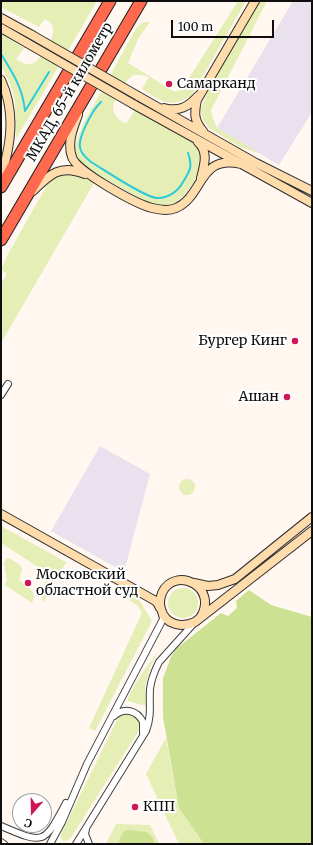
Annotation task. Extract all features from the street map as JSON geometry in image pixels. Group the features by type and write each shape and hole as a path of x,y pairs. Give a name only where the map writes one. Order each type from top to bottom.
{"highway":[{"name":"МКАД, 65-й километр","path":"1,187 110,1"},
{"name":"МКАД, 65-й километр","path":"1,240 141,1"}],"street":[{"path":"212,138 202,130 195,118 197,100 254,1"},
{"path":"1,18 30,39 133,104 312,203"},
{"path":"1,28 30,39 138,96 256,163 312,191"},
{"path":"1,80 7,97 11,128 10,142 1,177"},
{"path":"90,86 71,136 70,148 72,158 76,164 93,177 143,205 159,210 176,208 188,198 208,172 220,163 226,162 241,164"},
{"path":"138,96 172,110 187,106 203,89"},
{"path":"191,137 201,144 204,152 205,160 200,181"},
{"path":"25,199 46,178 55,172 64,169 73,170 93,177"},
{"path":"1,395 8,384"},
{"path":"1,514 157,602 163,619 51,832 41,841 29,841 1,826"},
{"path":"312,517 235,579 218,585 208,586 180,580 174,582 168,586 161,597 161,611 173,624 180,626 188,625 198,620 312,531"},
{"path":"76,844 140,742 149,722 151,710 150,686 155,669 164,655 204,612 206,599 199,587 194,583"},
{"path":"107,723 115,714 122,711 136,713 144,725 140,742"},
{"path":"50,844 62,822 82,774"},
{"path":"89,844 85,834 90,821"}],"shaded area":[{"path":"293,1 312,1 312,112 279,165 217,128"},
{"path":"100,446 150,474 124,572 51,531"}],"green space":[{"path":"1,1 97,1 16,139 15,100 10,84 1,65 1,34 24,48 16,59 25,64 31,64 38,59 46,49 52,37 53,28 51,23 45,19 39,27 1,7"},
{"path":"238,1 246,1 190,98 188,97 176,103 165,102 142,89 149,77 134,75 127,81 114,104 113,109 115,114 126,124 136,108 180,133 199,147 201,162 199,171 184,195 169,205 154,205 88,169 80,163 76,157 74,149 84,122 137,27 144,22 150,22 138,39 128,63 175,92 184,86"},
{"path":"259,1 267,1 211,110 217,128 261,154 240,147 209,128 203,120 201,112 211,84"},
{"path":"66,173 83,177 94,183 1,343 1,284 7,274 1,270 8,254 50,180"},
{"path":"187,479 194,484 195,487 190,494 187,495 180,490 179,487 184,480"},
{"path":"1,526 66,562 43,603 41,591 49,574 1,543"},
{"path":"9,558 20,565 22,570 19,580 33,592 34,595 32,603 5,585 7,580 4,563 6,559"},
{"path":"183,588 194,592 198,603 194,614 183,618 172,614 168,603 172,592"},
{"path":"121,589 138,598 152,621 95,731 89,728 142,613 137,605 118,593"},
{"path":"249,590 271,605 312,617 312,844 204,844 179,808 163,717 163,678 171,657 177,648 221,613 228,616 237,608 236,601"},
{"path":"158,653 150,667 145,686 145,706 128,701 128,698 138,679"},
{"path":"129,713 135,716 138,720 138,732 70,839 64,841 61,839 61,834 118,718 121,715"},
{"path":"166,738 179,808 204,844 179,844 146,774"},
{"path":"116,824 150,825 159,844 106,844"},
{"path":"127,830 147,832 153,838 154,844 119,844 122,835"}],"waterway":[{"path":"1,54 20,88 25,111 49,72"},
{"path":"101,102 90,117 84,130 81,137 80,149 91,162 125,183 152,197 162,198 169,195 179,188 189,171 190,161 188,153"}],"place":[{"name":"Самарканд","path":"169,84"},
{"name":"Бургер Кинг","path":"295,341"},
{"name":"Ашан","path":"287,397"},
{"name":"Московский областной суд","path":"28,583"},
{"name":"КПП","path":"135,807"}]}
